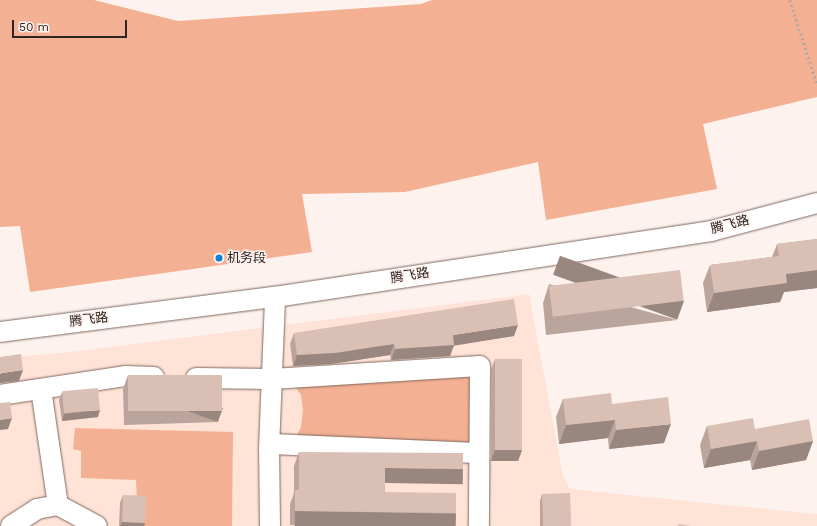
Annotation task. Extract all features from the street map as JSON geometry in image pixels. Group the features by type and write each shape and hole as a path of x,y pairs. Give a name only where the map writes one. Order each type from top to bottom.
{"street":[{"name":"腾飞路","path":"0,332 275,297 711,231 817,203"},
{"path":"270,526 270,444 275,297"},
{"path":"0,395 125,376 272,379 480,366 479,526"},
{"path":"41,389 58,506"},
{"path":"270,444 479,453"},
{"path":"10,526 37,509 58,506 97,526"}],"path":[{"path":"790,0 817,84"}],"shaded area":[{"path":"0,0 94,0 178,21 421,4 432,0 817,0 817,97 703,124 717,189 546,220 538,162 405,192 302,194 312,252 30,292 20,226 0,227"},
{"path":"529,294 563,476 570,489 817,514 817,526 0,526 0,358 71,352"},
{"path":"473,375 474,449 294,441 301,427 303,410 301,395 293,383"},
{"path":"75,428 233,432 232,526 142,526 137,504 136,480 81,478 81,451 73,449"}],"building":[{"path":"817,239 817,270 786,274 787,283 714,293 710,265 779,256 777,244"},
{"path":"680,270 684,301 553,317 549,286"},
{"path":"514,299 518,325 453,335 454,345 395,349 394,344 335,353 297,355 294,333"},
{"path":"21,354 23,370 0,374 0,357"},
{"path":"495,359 522,359 522,450 495,450"},
{"path":"128,375 222,375 222,411 128,411"},
{"path":"98,388 100,410 64,413 62,391"},
{"path":"611,393 612,404 668,397 671,424 616,430 615,420 566,425 563,399"},
{"path":"10,402 12,418 0,420 0,403"},
{"path":"753,418 755,429 809,419 813,441 759,451 757,441 711,449 707,426"},
{"path":"299,452 463,453 463,469 385,468 385,492 456,493 456,513 295,511 295,490 299,490"},
{"path":"570,493 571,526 543,526 542,494"},
{"path":"123,495 146,496 145,523 122,522"},
{"path":"679,524 691,526 678,526"}],"place":[{"name":"机务段","path":"219,258"}]}
